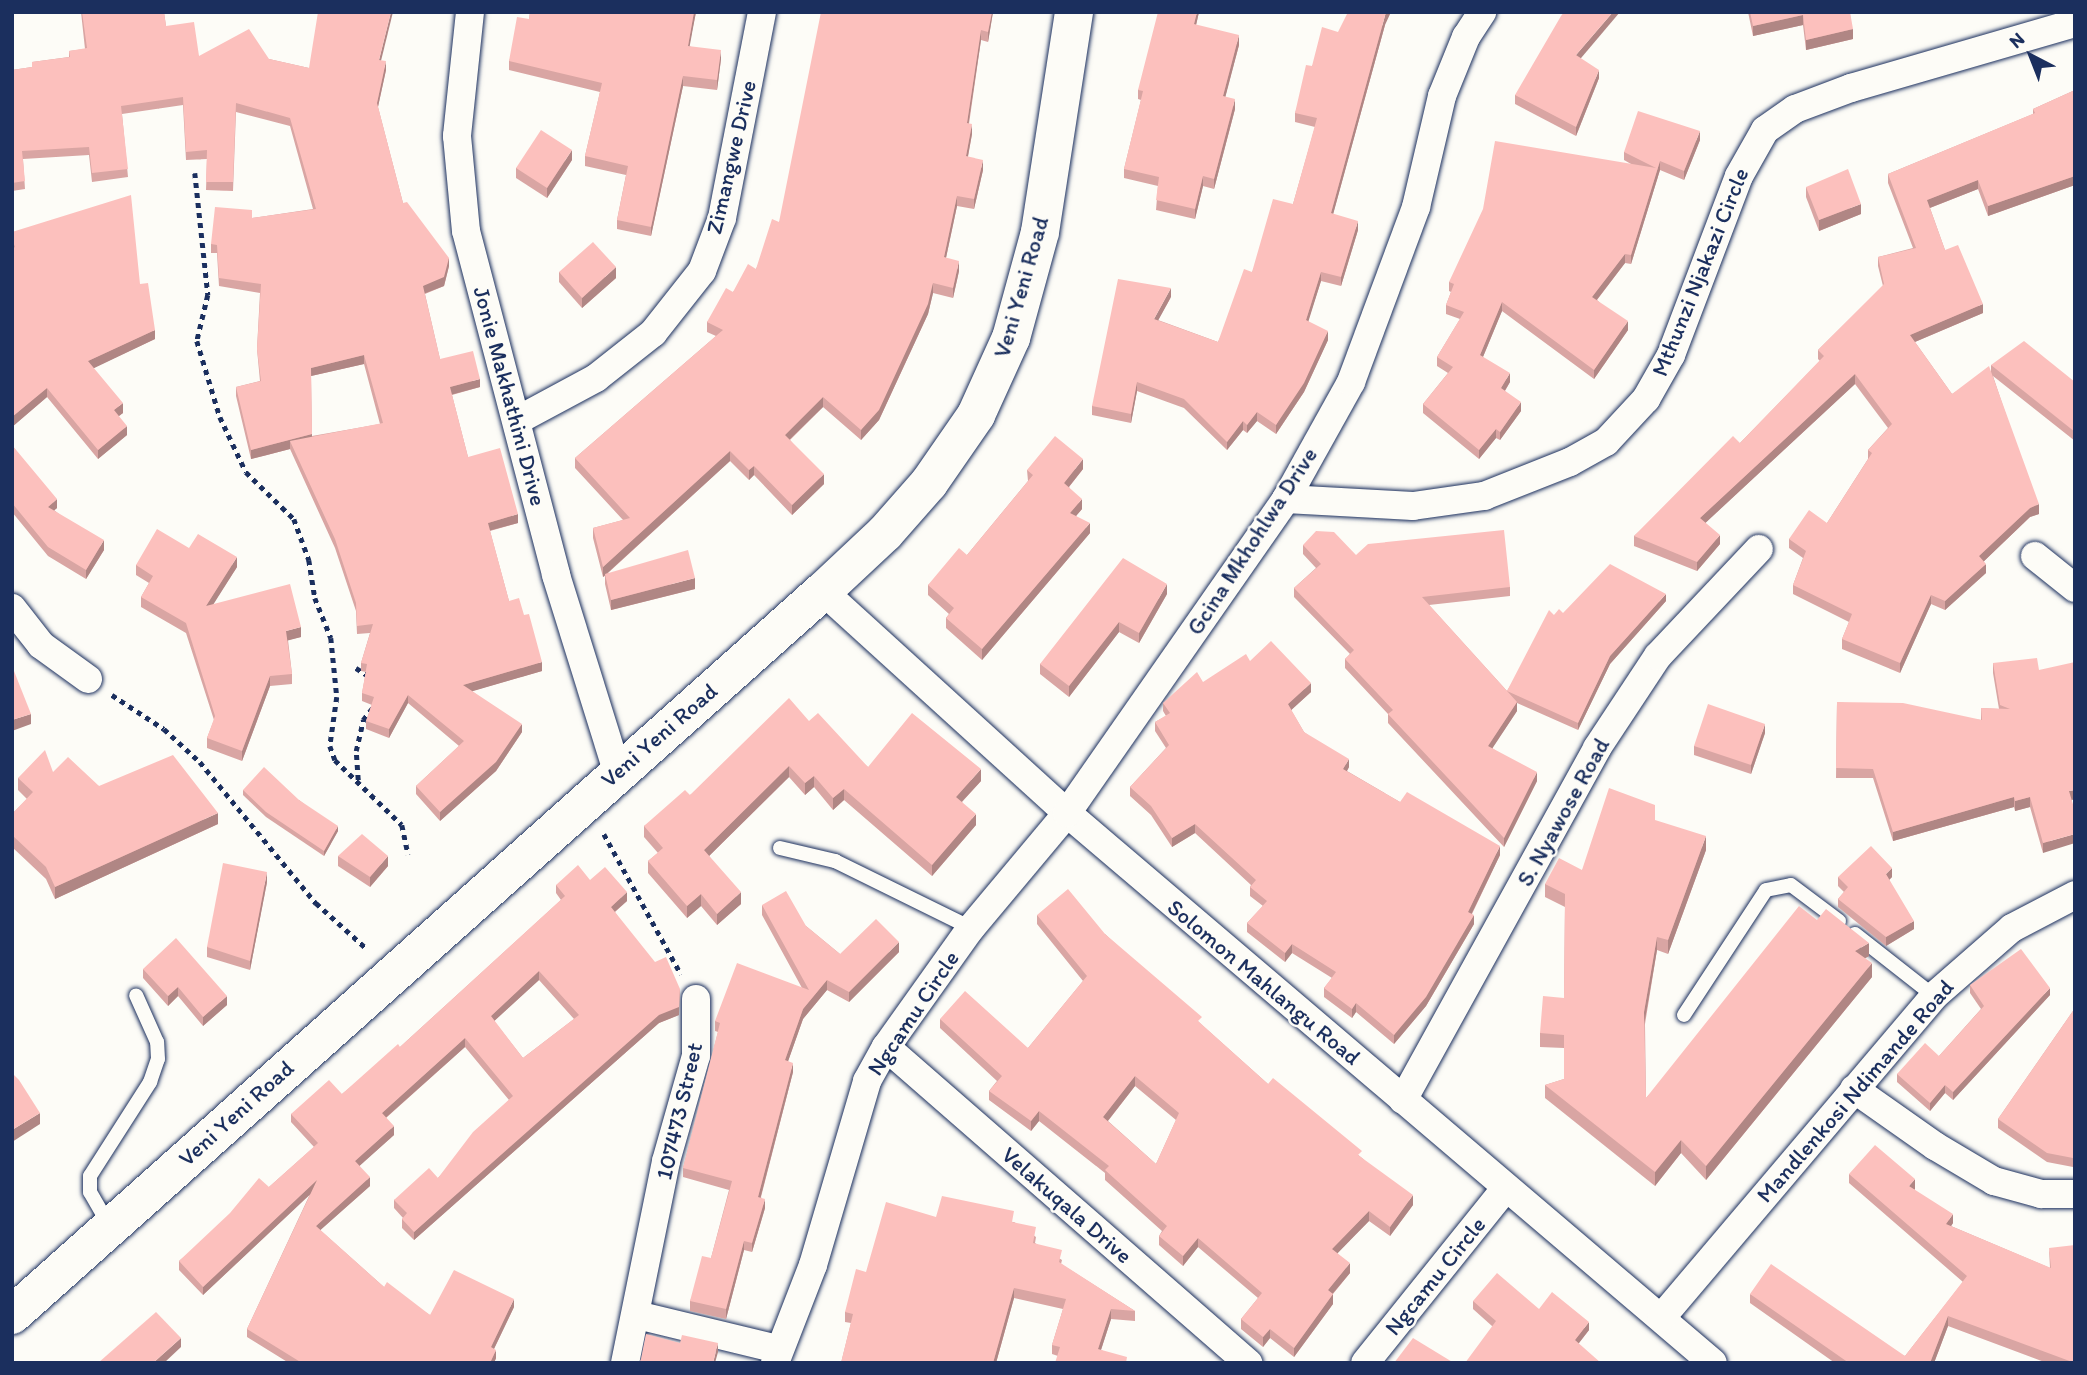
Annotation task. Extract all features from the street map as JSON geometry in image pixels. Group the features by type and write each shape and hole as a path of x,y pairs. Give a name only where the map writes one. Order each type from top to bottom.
{"street":[{"name":"Jonie Makhathini Drive","path":"470,12 457,136 466,231 518,420 556,575 617,771"},
{"name":"Zimangwe Drive","path":"518,420 596,379 653,333 702,271 722,218 762,12"},
{"name":"Veni Yeni Road","path":"12,1315 617,771 823,591 885,533 929,483 976,415 1011,338 1040,232 1074,12"},
{"name":"Gcina Mkhohlwa Drive","path":"1067,813 1286,499 1351,382 1416,207 1442,96 1466,37 1482,12"},
{"name":"Mthunzi Njakazi Circle","path":"1286,499 1413,506 1484,496 1570,462 1606,442 1646,399 1671,355 1739,176 1765,130 1795,108 1851,88 2075,23"},
{"name":"S. Nyawose Road","path":"1403,1100 1597,748 1658,656 1759,549"},
{"path":"2035,556 2075,588"},
{"name":"Solomon Mahlangu Road","path":"823,591 1067,813 1505,1189 1662,1317 1713,1363"},
{"path":"12,608 41,645 88,679"},
{"name":"Ngcamu Circle","path":"776,1356 813,1265 867,1082 886,1047 971,928 1067,813"},
{"name":"Mandlenkosi Ndimande Road","path":"1662,1317 1934,996 2012,928 2075,895"},
{"name":"107473 Street","path":"625,1363 637,1315 666,1161 696,1056 696,999"},
{"name":"Velakuqala Drive","path":"886,1047 1248,1363"},
{"path":"1854,1089 1935,1146 1994,1181 2041,1194 2075,1194"},
{"name":"Ngcamu Circle","path":"1365,1363 1505,1189"},
{"path":"637,1315 776,1356"}],"lane":[{"path":"780,848 835,861 971,928"},
{"path":"1684,1015 1766,890 1777,884 1791,885 1806,894 1934,996"},
{"path":"110,1227 90,1192 90,1176 150,1082 159,1059 158,1042 136,995"}],"path":[{"path":"195,173 208,295 197,341 220,417 246,472 294,519 298,529 315,598 331,638 337,697 330,746 335,760 402,825 409,840 408,854"},
{"path":"356,668 378,685"},
{"path":"88,679 164,729 200,762 316,903 393,972"},
{"path":"358,781 356,751 363,720 381,702"},
{"path":"585,800 696,999"}],"building":[{"path":"82,12 164,12 166,26 194,22 199,56 249,29 269,59 309,68 318,12 391,12 379,60 386,61 377,103 403,203 407,202 449,258 444,277 423,286 440,359 473,351 480,379 450,387 468,457 500,448 518,514 488,523 509,601 519,598 524,615 529,614 542,662 463,685 522,724 496,762 440,812 416,786 464,741 408,695 389,729 366,721 374,697 362,693 367,664 361,663 373,624 357,626 356,603 335,539 290,441 383,423 364,355 311,368 312,434 251,450 236,387 261,381 257,349 261,284 219,278 217,245 211,244 215,207 252,210 252,218 316,209 290,118 236,103 233,182 206,182 207,150 186,152 183,97 121,106 128,169 92,173 89,147 22,151 25,181 12,183 12,70 32,67 32,62 70,57 69,51 87,48"},
{"path":"530,12 694,12 688,46 721,50 717,80 683,76 651,227 617,220 628,166 585,156 602,83 509,61 517,17 529,19"},
{"path":"821,12 992,12 988,32 981,30 967,123 972,124 966,156 983,160 974,199 957,196 944,257 959,261 953,288 933,283 928,304 879,410 861,430 823,397 785,435 824,474 792,505 754,466 749,470 730,451 603,567 593,528 630,518 575,458 723,330 707,322 726,288 733,292 748,264 756,269 772,219 779,222"},
{"path":"1158,12 1197,12 1194,24 1239,35 1223,96 1235,99 1214,179 1203,176 1195,209 1156,200 1159,177 1124,169 1143,91 1138,90"},
{"path":"1348,12 1386,12 1331,213 1358,221 1341,277 1321,272 1306,320 1328,331 1304,383 1276,425 1257,412 1247,425 1243,421 1227,442 1184,399 1137,382 1131,414 1092,406 1118,279 1171,288 1154,319 1218,342 1244,269 1252,272 1273,199 1293,204 1317,118 1295,113 1306,65 1312,66 1322,27 1338,32"},
{"path":"1564,12 1613,12 1576,55 1599,70 1576,127 1515,95"},
{"path":"1750,12 1850,12 1853,29 1806,40 1803,15 1753,26"},
{"path":"2075,90 2075,176 1988,206 1978,180 1927,200 1945,250 1958,245 1983,304 1910,335 1952,394 1989,366 2039,504 2030,508 1979,556 1986,564 1945,601 1931,595 1900,663 1842,639 1852,614 1793,585 1806,551 1789,539 1809,510 1827,523 1872,453 1868,450 1892,424 1855,374 1700,518 1720,535 1697,562 1634,536 1733,436 1740,443 1824,356 1818,350 1884,284 1878,257 1916,248 1888,174 2035,113 2033,109"},
{"path":"1638,111 1700,131 1684,171 1660,161 1631,255 1625,254 1592,297 1628,321 1594,370 1502,302 1480,355 1510,373 1501,388 1521,402 1500,432 1496,429 1479,450 1423,404 1453,367 1437,357 1464,312 1446,305 1454,284 1449,282 1483,209 1495,141 1656,168 1624,152"},
{"path":"541,130 572,150 547,188 516,168"},
{"path":"1848,169 1861,204 1819,220 1806,187"},
{"path":"131,195 140,284 148,283 155,330 88,361 123,403 114,410 127,426 98,450 47,388 12,417 12,249 15,247 12,232"},
{"path":"593,242 616,267 582,298 559,272"},
{"path":"2024,341 2075,382 2075,432 1991,365"},
{"path":"1055,436 1083,459 1064,483 1082,499 1070,513 1090,523 982,649 946,618 954,608 928,585 959,548 967,555 1033,475 1027,470"},
{"path":"12,445 57,499 48,507 104,540 86,570 48,547 12,503"},
{"path":"157,529 189,548 198,534 237,557 206,606 290,584 301,627 286,631 292,674 270,676 242,751 207,738 215,716 186,623 141,597 153,576 136,565"},
{"path":"1504,530 1510,587 1422,597 1517,702 1488,746 1537,772 1504,838 1388,714 1393,710 1345,659 1354,650 1294,588 1321,564 1303,545 1316,531 1334,532 1356,555 1368,544"},
{"path":"688,550 695,578 611,600 605,574"},
{"path":"1123,558 1167,584 1139,633 1119,622 1069,686 1040,664"},
{"path":"1610,564 1666,594 1610,656 1578,723 1507,691 1549,610 1554,615 1559,609 1563,613"},
{"path":"1271,641 1311,683 1288,704 1304,732 1349,759 1343,769 1400,802 1407,792 1500,846 1468,912 1474,915 1426,997 1394,1035 1356,1003 1352,1009 1324,988 1336,972 1292,944 1285,953 1247,923 1267,901 1250,887 1256,880 1195,824 1172,838 1151,806 1130,787 1169,745 1155,722 1170,713 1163,703 1197,672 1203,682 1246,654 1250,661"},
{"path":"2037,658 2039,670 2075,662 2075,790 2069,791 2075,811 2075,834 2043,843 2030,797 2015,801 2014,797 1893,832 1873,769 1836,768 1837,702 1903,703 1982,720 1981,708 2010,709 2000,705 1993,663"},
{"path":"12,666 31,714 12,720"},
{"path":"789,698 809,721 818,713 868,767 912,713 981,769 956,797 976,814 932,865 844,789 833,798 814,776 805,783 789,766 704,850 741,892 717,914 701,894 687,906 648,861 663,848 644,826 685,790 690,795"},
{"path":"1708,704 1765,724 1751,765 1694,746"},
{"path":"45,750 53,772 68,757 99,786 173,755 218,813 55,887 46,867 12,835 12,814 33,792 18,778"},
{"path":"264,767 299,800 338,826 324,851 266,812 243,790"},
{"path":"1609,788 1655,805 1655,820 1706,836 1668,940 1657,937 1644,1012 1646,1098 1799,906 1817,920 1826,909 1869,943 1855,951 1872,963 1706,1166 1681,1140 1655,1172 1545,1085 1564,1079 1564,1035 1540,1033 1543,996 1564,998 1565,894 1545,884 1559,858 1582,870"},
{"path":"362,834 388,856 370,877 338,856"},
{"path":"1871,846 1892,868 1886,874 1914,921 1886,937 1838,899 1848,887 1838,877"},
{"path":"223,863 267,872 250,961 207,947"},
{"path":"578,865 590,880 605,867 627,892 611,907 655,962 666,957 680,989 679,1007 659,1015 414,1232 402,1219 407,1213 394,1200 429,1168 438,1178 473,1132 513,1096 465,1038 382,1113 394,1126 355,1161 370,1177 316,1226 384,1287 387,1282 430,1315 454,1270 514,1299 491,1347 496,1350 490,1363 302,1363 247,1329 317,1180 203,1287 179,1261 230,1213 259,1178 269,1187 318,1143 291,1114 329,1080 342,1094 398,1044 400,1047 565,896 556,885","holes":["539,971 579,1015 523,1058 491,1016"]},
{"path":"1068,889 1105,934 1202,1017 1198,1021 1268,1084 1273,1078 1362,1151 1358,1155 1413,1195 1390,1227 1369,1211 1332,1249 1350,1263 1328,1290 1333,1294 1294,1348 1270,1329 1263,1337 1241,1319 1262,1293 1198,1238 1183,1256 1159,1236 1167,1226 1105,1170 1109,1166 1039,1111 1031,1121 989,1091 1002,1076 940,1019 965,991 1028,1048 1087,976 1037,915","holes":["1135,1076 1179,1113 1156,1164 1103,1117"]},
{"path":"786,891 806,926 840,954 876,919 899,942 849,992 827,980 803,1009 785,1060 793,1063 758,1197 765,1199 752,1243 744,1241 726,1309 690,1301 702,1256 711,1258 732,1181 683,1168 720,1023 715,1021 737,963 809,990 762,905"},
{"path":"176,938 227,996 203,1017 178,987 168,996 143,969"},
{"path":"2021,949 2050,988 1953,1092 1945,1085 1930,1103 1897,1074 1925,1043 1939,1056 1984,1006 1970,985"},
{"path":"2075,1008 2073,1158 2047,1153 1998,1119"},
{"path":"12,1073 40,1113 12,1130"},
{"path":"1875,1145 1915,1179 1909,1186 1953,1214 1946,1224 2051,1268 2049,1248 2075,1245 2075,1363 1948,1316 1930,1363 1849,1363 1750,1294 1771,1264 1905,1356 1967,1276 1849,1174"},
{"path":"942,1196 1014,1211 1012,1222 1036,1227 1033,1243 1062,1250 1059,1262 1135,1311 1111,1309 1098,1349 1127,1357 1126,1363 1055,1363 1060,1347 1052,1345 1066,1299 1014,1288 993,1363 841,1363 853,1314 845,1312 856,1269 866,1272 886,1202 936,1217"},
{"path":"1497,1273 1539,1309 1552,1292 1589,1322 1575,1340 1601,1363 1465,1363 1496,1321 1473,1301"},
{"path":"156,1312 181,1338 153,1363 98,1363"},
{"path":"646,1334 680,1343 682,1335 718,1343 713,1363 639,1363"},
{"path":"1413,1338 1454,1363 1394,1363"}]}
